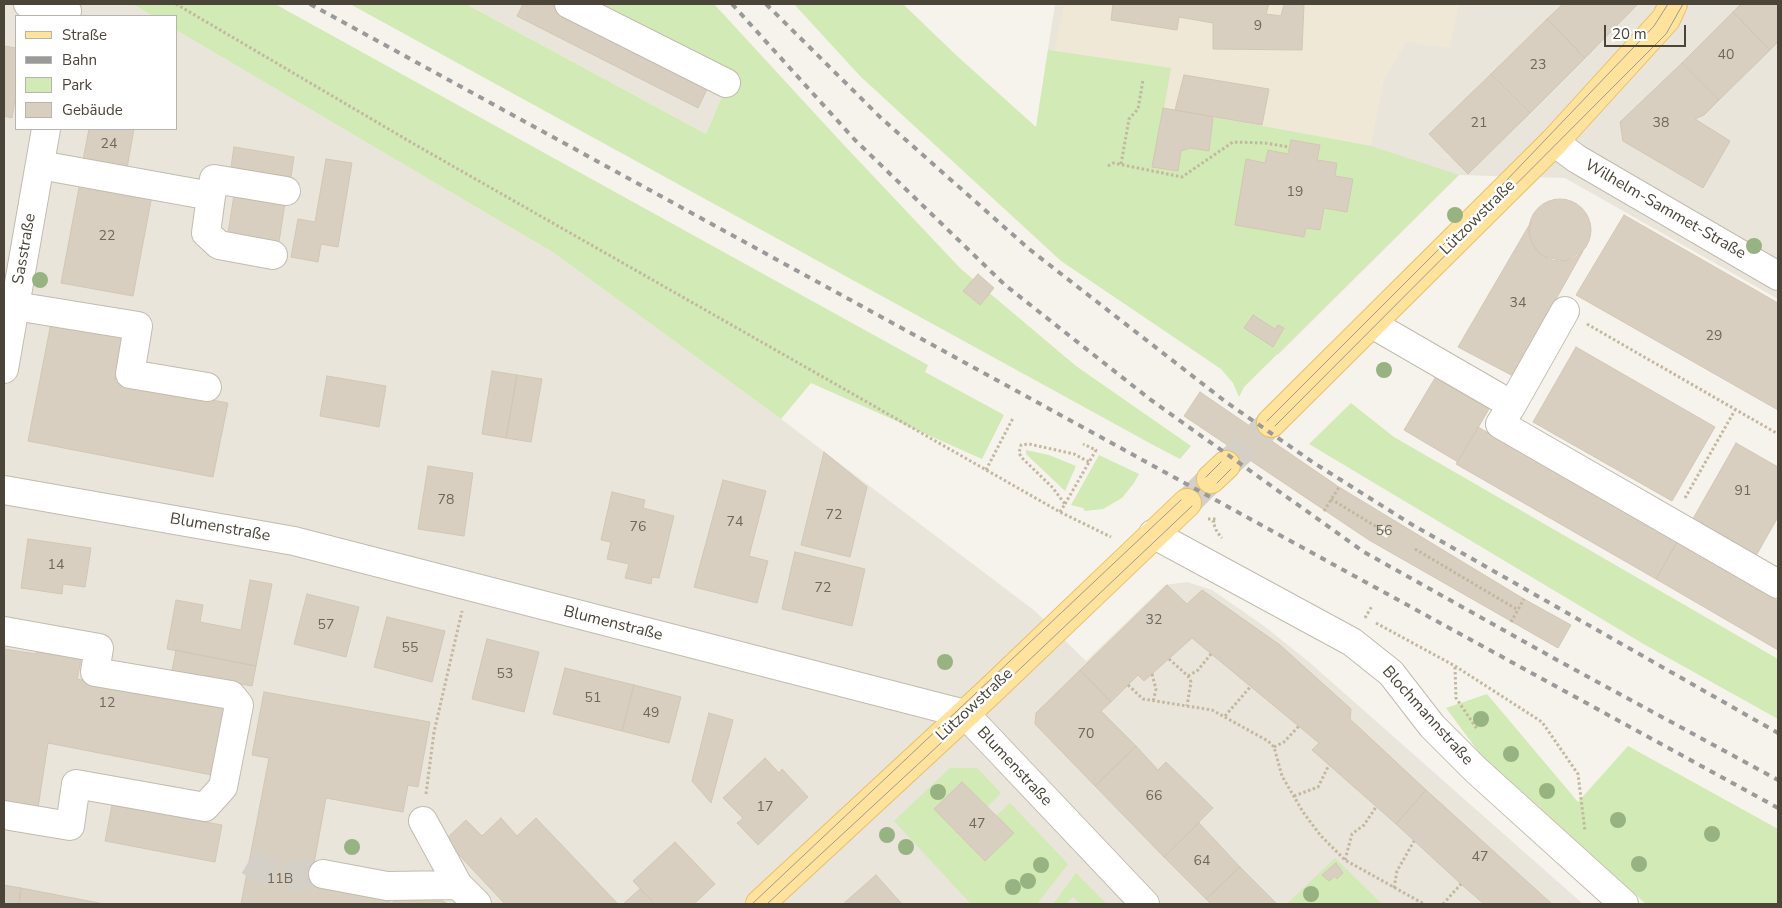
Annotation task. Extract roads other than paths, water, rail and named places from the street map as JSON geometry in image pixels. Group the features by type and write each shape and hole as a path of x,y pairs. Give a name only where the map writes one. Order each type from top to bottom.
{"main road":[{"name":"Lützowstraße","path":"1271,424 1554,142 1666,19 1673,4"},
{"name":"Lützowstraße","path":"760,904 965,714 1186,503"}],"street":[{"path":"28,4 67,10"},
{"path":"569,4 726,83"},
{"name":"Sasstraße","path":"4,369 46,130"},
{"name":"Wilhelm-Sammet-Straße","path":"1554,142 1577,159 1778,276"},
{"path":"40,164 211,196"},
{"path":"273,255 219,245 206,232 214,179 286,191"},
{"path":"15,306 138,326 130,374 207,388"},
{"path":"1565,311 1500,424 1778,584"},
{"path":"1372,324 1512,405"},
{"name":"Blumenstraße","path":"4,490 294,541 965,714 1145,904"},
{"name":"Blochmannstraße","path":"1145,542 1352,642 1391,673 1445,739 1476,770 1624,904"},
{"path":"4,631 99,648 95,672 231,696 239,705 223,787 205,807 76,784 70,826 4,815"},
{"path":"423,821 460,898"},
{"path":"323,874 460,898"}],"tunnel":[{"path":"1226,465 1271,423"},
{"path":"1187,503 1211,479"},
{"path":"249,861 280,880 313,872 323,874"}],"tram line":[{"path":"1267,421 1481,207 1654,26 1668,4"},
{"path":"1275,426 1666,34 1683,4"},
{"path":"1206,477 1221,462"},
{"path":"1217,483 1231,469"},
{"path":"752,904 1181,500"},
{"path":"767,904 968,718 1192,506"}],"railway":[{"path":"310,4 1778,808"},
{"path":"732,4 855,140 1005,285 1151,400 1364,552 1778,780"},
{"path":"766,4 880,117 1029,249 1226,402 1314,463 1411,524 1778,733"}]}
